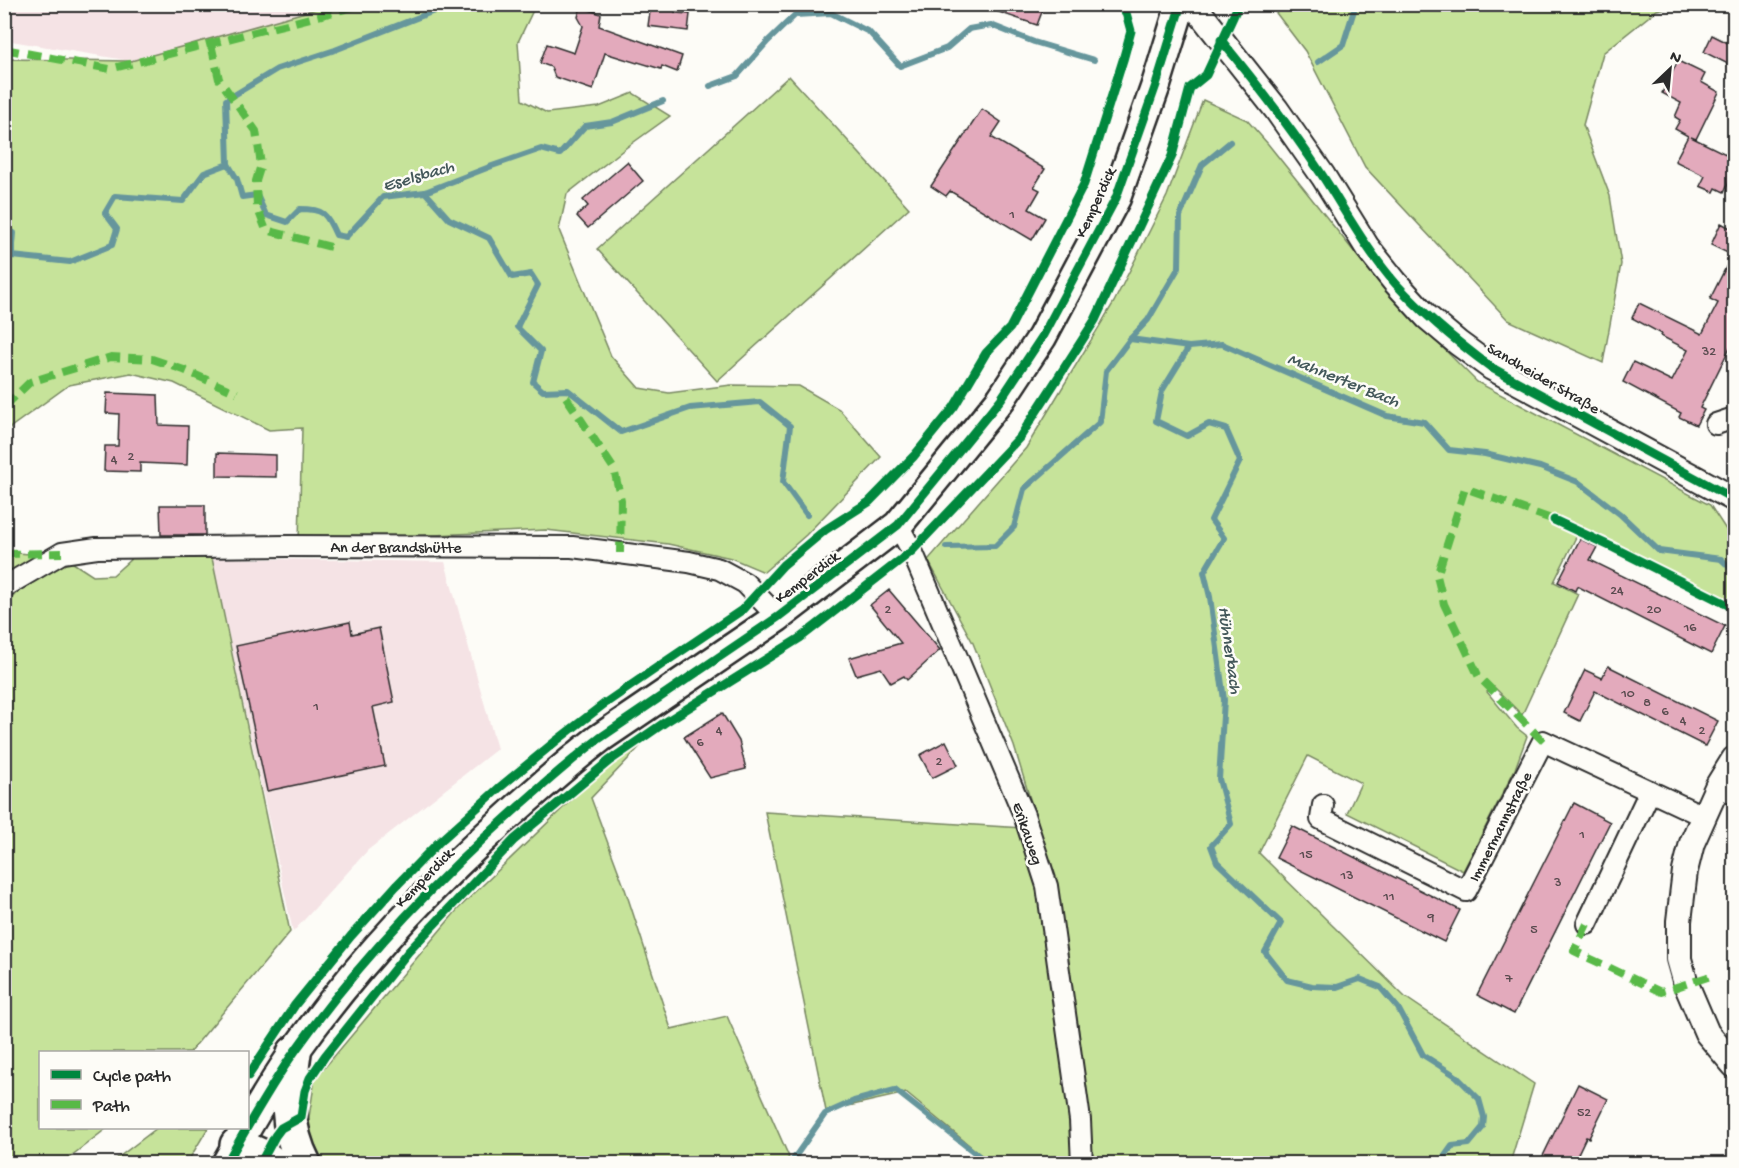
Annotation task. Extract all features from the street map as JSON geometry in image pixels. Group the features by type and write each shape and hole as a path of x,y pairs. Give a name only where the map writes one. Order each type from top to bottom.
{"highway":[{"path":"294,1053 288,1094 290,1124 296,1147 304,1164"},
{"path":"231,1158 264,1157 273,1164"}],"main road":[{"name":"Kemperdick","path":"249,1128 294,1053 358,968 426,894 487,835 600,738 778,617 898,525 1001,399 1042,337 1116,198 1156,85 1181,4"},
{"name":"Kemperdick","path":"231,1158 248,1129"}],"street":[{"name":"Sandheider Straße","path":"1193,4 1276,109 1323,176 1367,247 1427,317 1492,368 1734,499"},
{"name":"Erikaweg","path":"898,525 1024,814 1047,886 1080,1120 1082,1164"},
{"name":"An der Brandshütte","path":"4,587 62,553 98,548 572,547 689,562 719,569 745,583 778,617"},
{"name":"Immermannstraße","path":"1323,805 1321,819 1466,891 1543,741 1703,816"},
{"path":"1734,759 1726,789 1703,816 1692,843 1685,871 1679,921 1679,959 1686,984 1707,1033 1734,1065"},
{"path":"1587,924 1650,791"}],"shaded area":[{"path":"4,5 330,5 131,61 5,40"},
{"path":"212,558 445,562 497,749 368,850 293,932"}],"green space":[{"path":"536,4 518,42 522,100 547,113 599,107 633,93 670,116 567,194 559,230 611,356 639,388 669,393 731,385 799,386 839,409 881,457 806,535 764,572 731,558 668,544 546,530 299,541 302,428 269,430 174,383 131,373 69,385 11,427 5,437 5,59 131,61 330,5"},
{"path":"1270,5 1680,5 1657,10 1603,53 1583,125 1610,196 1621,264 1603,363 1508,320 1365,167 1305,51"},
{"path":"789,76 909,208 717,381 597,249"},
{"path":"1203,100 1247,120 1383,288 1477,382 1710,505 1734,542 1734,614 1578,533 1554,582 1578,594 1522,715 1494,687 1487,692 1517,728 1527,736 1515,769 1463,871 1347,813 1361,783 1308,756 1259,853 1405,997 1534,1084 1510,1163 1093,1163 1078,1025 1047,855 1014,746 973,643 928,560 1026,448 1114,302 1167,196"},
{"path":"5,552 42,555 5,578"},
{"path":"132,558 212,558 290,932 191,1051 39,1051 39,1129 106,1129 62,1163 5,1164 5,606 24,584 67,559 93,576 113,575"},
{"path":"651,735 591,798 625,889 671,1029 727,1016 789,1157 784,1163 326,1163 307,1130 315,1079 458,909 592,780"},
{"path":"765,812 1023,828 1043,907 1078,1163 991,1163 906,1093 826,1111"},
{"path":"156,1129 207,1129 187,1163 111,1163"}],"building":[{"path":"651,4 676,4 675,13 690,14 688,31 648,26"},
{"path":"985,4 1045,4 1037,25 984,7"},
{"path":"581,7 601,14 599,26 682,56 677,72 662,66 661,69 605,53 593,90 555,77 551,67 540,63 547,44 574,53 583,26 578,17"},
{"path":"1712,35 1734,46 1734,67 1704,52"},
{"path":"1678,61 1705,74 1701,82 1719,92 1696,139 1691,137 1732,157 1729,163 1734,166 1734,171 1724,192 1716,188 1714,192 1700,186 1705,176 1675,161 1688,136 1675,129 1680,120 1675,117 1681,103 1662,93"},
{"path":"982,109 1001,122 991,137 1045,169 1034,187 1040,190 1029,209 1045,218 1032,240 950,191 946,196 931,186"},
{"path":"627,162 643,181 588,228 577,216 588,206 583,200"},
{"path":"1721,223 1734,230 1734,339 1700,408 1704,410 1696,425 1679,417 1681,413 1623,382 1633,362 1672,381 1688,350 1632,318 1639,303 1702,334 1718,303 1710,299 1732,255 1711,245"},
{"path":"107,393 158,395 159,425 188,426 187,465 140,463 140,472 104,471 105,446 118,446 119,414 106,413"},
{"path":"217,453 276,455 276,477 217,476"},
{"path":"160,505 205,505 205,535 161,535"},
{"path":"1580,539 1597,547 1590,560 1725,626 1711,654 1577,586 1575,591 1558,582"},
{"path":"889,590 940,650 907,680 904,676 891,683 881,668 856,675 849,658 901,643 870,605"},
{"path":"350,622 352,634 379,628 394,702 373,707 385,766 267,791 236,646"},
{"path":"1608,666 1718,721 1705,746 1595,691 1580,721 1564,713 1585,670 1602,678"},
{"path":"722,713 739,741 746,769 710,778 684,737"},
{"path":"946,741 958,765 932,778 920,755"},
{"path":"1574,803 1610,822 1514,1014 1477,995"},
{"path":"1292,826 1460,910 1444,942 1276,858"},
{"path":"1578,1084 1608,1099 1589,1138 1586,1137 1573,1164 1539,1164"}],"waterway":[{"path":"228,164 226,100 277,69 335,50 452,4"},
{"path":"1318,62 1343,45 1356,4"},
{"name":"Eselsbach","path":"710,86 737,76 795,15 831,13 869,32 900,66 947,48 969,29 991,25 1034,42 1094,60"},
{"name":"Eselsbach","path":"4,229 14,233 12,256 70,262 112,245 117,229 105,213 115,196 183,201 204,173 228,164 237,179 242,197 257,195 266,215 287,222 300,209 319,211 327,217 336,235 346,237 383,197 425,192 541,149 560,154 585,126 612,122 663,101"},
{"path":"946,547 995,546 1014,527 1024,489 1100,422 1106,371 1130,339 1148,320 1179,267 1180,216 1202,165 1230,142"},
{"path":"425,192 449,219 489,238 512,277 531,274 538,285 517,327 541,351 533,382 543,391 568,390 621,432 690,408 760,402 790,426 783,482 807,515"},
{"name":"Hühnerbach","path":"1130,339 1189,347 1162,391 1156,421 1187,436 1209,424 1226,429 1240,461 1211,520 1224,538 1204,572 1210,597 1224,700 1219,779 1231,824 1211,846 1217,862 1281,923 1265,952 1287,980 1312,986 1337,987 1360,979 1380,987 1398,1008 1423,1055 1456,1076 1479,1099 1484,1117 1483,1127 1469,1144 1452,1146 1442,1160 1444,1164"},
{"name":"Mahnerter Bach","path":"1189,347 1222,344 1387,416 1424,422 1449,450 1485,454 1540,467 1578,482 1620,514 1659,551 1721,559 1734,571"},
{"path":"790,1164 825,1114 854,1101 895,1090 989,1164"}],"marked path":[{"path":"4,49 110,69 365,4"},
{"path":"211,44 219,79 256,131 261,165 256,181 257,207 266,230 331,247"},
{"path":"4,407 30,382 111,357 152,359 237,393"},
{"path":"566,397 614,469 621,500 620,553"},
{"path":"1543,741 1479,677 1444,604 1437,576 1465,488 1554,520"},
{"path":"4,554 62,553"},
{"path":"1587,924 1574,951 1661,992 1714,975"}],"cycle path":[{"path":"249,1074 295,1005 351,936 438,843 499,788 604,704 742,610 783,565 825,530 869,502 914,456 954,407 986,353 1010,328 1084,184 1131,31 1126,13 1120,4"},
{"path":"249,1124 286,1064 345,985 399,923 487,836 558,772 600,738 778,617 898,525 1001,399 1042,337 1116,198 1156,85 1181,4"},
{"path":"260,1164 281,1128 301,1117 305,1091 310,1078 325,1056 408,952 514,840 609,761 664,723 800,638 912,551 1020,437 1095,320 1172,156 1190,88 1206,75 1237,8 1235,4"},
{"path":"1221,40 1298,140 1376,258 1396,284 1430,318 1492,368 1734,499"},
{"path":"1554,520 1734,608"},
{"path":"226,1164 246,1129"}]}
